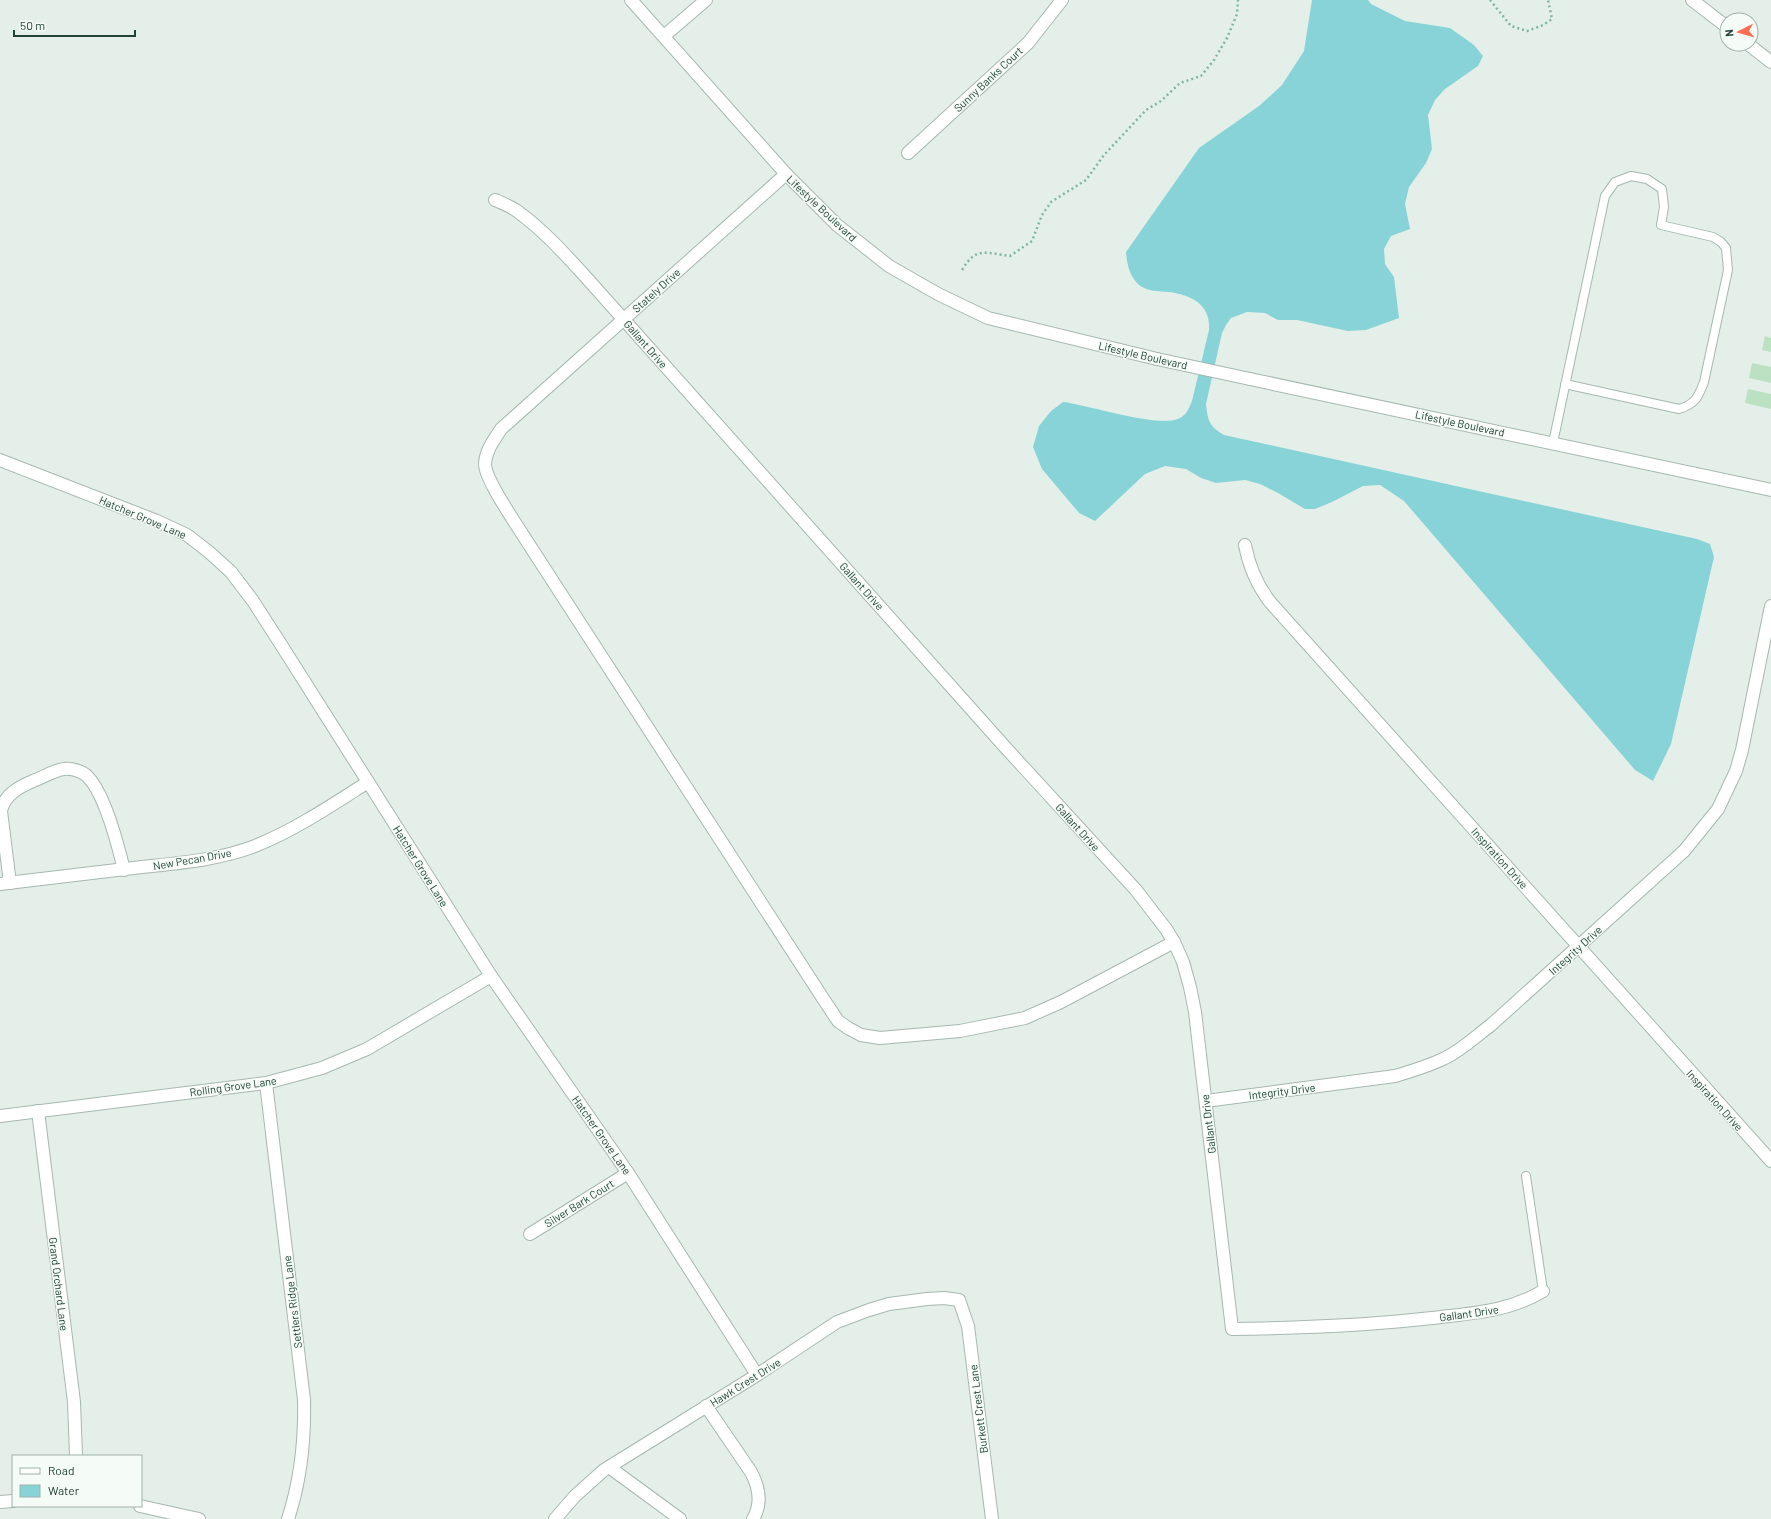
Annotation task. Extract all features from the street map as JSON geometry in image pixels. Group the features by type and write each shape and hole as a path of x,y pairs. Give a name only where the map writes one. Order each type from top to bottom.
{"street":[{"name":"Lifestyle Boulevard","path":"631,0 786,174 837,225 889,266 938,294 988,318 1157,359 1771,490"},
{"path":"664,36 706,0"},
{"name":"Sunny Banks Court","path":"908,153 1028,43 1062,0"},
{"path":"1692,0 1719,21"},
{"path":"1758,52 1771,62"},
{"name":"Stately Drive","path":"786,174 501,429 489,448 485,464 490,481 519,529 838,1021 848,1028 861,1035 880,1038 960,1031 1024,1018 1061,1002 1174,942"},
{"name":"Gallant Drive","path":"495,200 516,210 557,245 1005,747 1136,890 1166,929 1183,962 1190,987 1206,1101 1232,1329 1353,1326 1496,1310 1526,1301 1543,1291"},
{"name":"Hatcher Grove Lane","path":"0,460 157,521 187,535 210,552 231,572 253,601 491,976 628,1173 757,1375"},
{"name":"Inspiration Drive","path":"1244,545 1253,574 1262,592 1270,602 1771,1161"},
{"name":"Integrity Drive","path":"1206,1101 1378,1079 1395,1076 1433,1064 1446,1058 1468,1043 1579,947 1684,851 1718,809 1736,771 1742,750 1767,646 1771,606"},
{"path":"5,883 1,811 2,803 14,791 26,784 64,769 81,772 93,784 101,799 114,833 124,870"},
{"name":"New Pecan Drive","path":"5,883 124,870 217,856 254,846 332,805 368,782"},
{"name":"Rolling Grove Lane","path":"0,1116 266,1083 322,1068 367,1049 491,976"},
{"name":"Settlers Ridge Lane","path":"266,1083 304,1400 305,1437 300,1474 288,1519"},
{"name":"Grand Orchard Lane","path":"38,1112 74,1402 76,1455"},
{"name":"Silver Bark Court","path":"530,1234 628,1173"},
{"name":"Hawk Crest Drive","path":"555,1519 588,1483 609,1467 757,1375 837,1322 882,1306 909,1301 944,1298 959,1300"},
{"name":"Burkett Crest Lane","path":"959,1300 968,1326 992,1519"},
{"path":"706,1406 756,1482 759,1500 753,1519"},
{"path":"609,1467 680,1519"},
{"path":"0,1502 12,1501"},
{"path":"142,1506 199,1519"}],"lane":[{"path":"1553,443 1565,384 1605,196 1615,182 1631,176 1647,179 1662,189 1664,207 1661,225 1712,237 1721,242 1726,248 1728,270 1704,382 1698,397 1690,406 1679,409 1565,384"},
{"path":"1526,1176 1543,1291"}],"path":[{"path":"962,270 968,260 976,253 989,252 1010,256 1032,241 1042,215 1051,202 1086,180 1104,155 1146,110 1161,100 1180,83 1201,76 1214,60 1227,38 1237,14 1238,0"},
{"path":"1490,0 1510,26 1527,31 1543,25 1552,19 1548,0"}],"green space":[{"path":"1765,336 1771,338 1771,352 1762,350"},
{"path":"1752,363 1771,367 1771,383 1749,378"},
{"path":"1748,389 1771,394 1771,409 1745,403"}],"water":[{"path":"1312,0 1368,0 1371,4 1405,21 1450,28 1474,45 1483,56 1478,66 1445,89 1435,100 1428,115 1432,149 1426,163 1409,187 1405,204 1410,229 1391,236 1384,249 1385,264 1394,277 1399,318 1366,330 1348,331 1297,320 1278,320 1265,313 1247,312 1231,318 1222,333 1206,404 1210,422 1215,429 1224,435 1697,539 1710,544 1714,557 1671,744 1653,781 1635,770 1404,501 1380,485 1363,486 1315,509 1305,509 1260,484 1245,480 1216,483 1201,478 1186,469 1165,466 1145,474 1095,521 1079,513 1042,469 1033,447 1039,426 1051,411 1063,402 1141,419 1157,421 1170,421 1180,418 1188,411 1192,401 1209,330 1207,314 1198,303 1185,296 1177,293 1152,290 1140,286 1134,280 1130,272 1126,252 1199,148 1259,106 1282,85 1304,51"}]}
